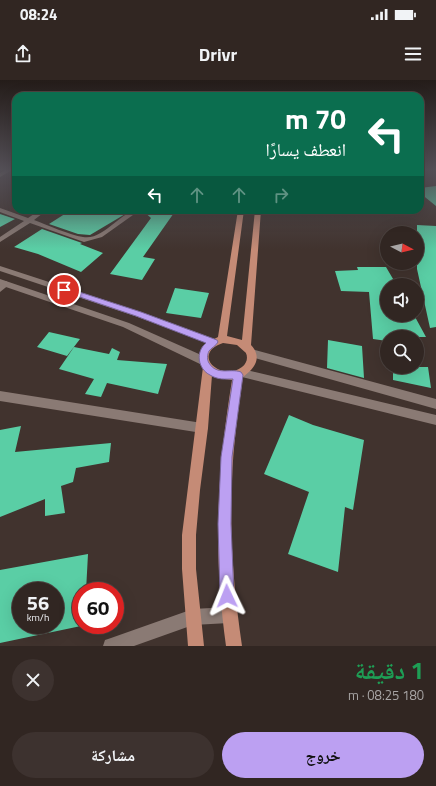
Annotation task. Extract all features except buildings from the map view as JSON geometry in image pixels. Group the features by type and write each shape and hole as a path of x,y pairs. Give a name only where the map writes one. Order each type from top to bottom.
{"main road":[{"path":"218,341 240,214"},
{"path":"205,364 213,373 221,376 240,374 249,367 252,360 249,350 258,214"},
{"path":"196,646 189,569 189,535 193,490 202,428 205,364 204,354 207,347 218,341 235,340 249,350"},
{"path":"234,646 229,616 225,524 226,465 240,374"}],"street":[{"path":"0,210 84,240 100,236 131,214"},
{"path":"0,240 38,214"},
{"path":"0,268 218,341"},
{"path":"2,285 126,325 205,364"},
{"path":"249,350 436,404"},
{"path":"240,374 436,420"},
{"path":"0,396 202,428"},
{"path":"111,646 193,617 229,616"}],"route":[{"path":"64,290 138,314 214,342 207,347 204,354 204,361 207,368 213,373 221,376 238,375 227,457 225,524 227,596"}]}
